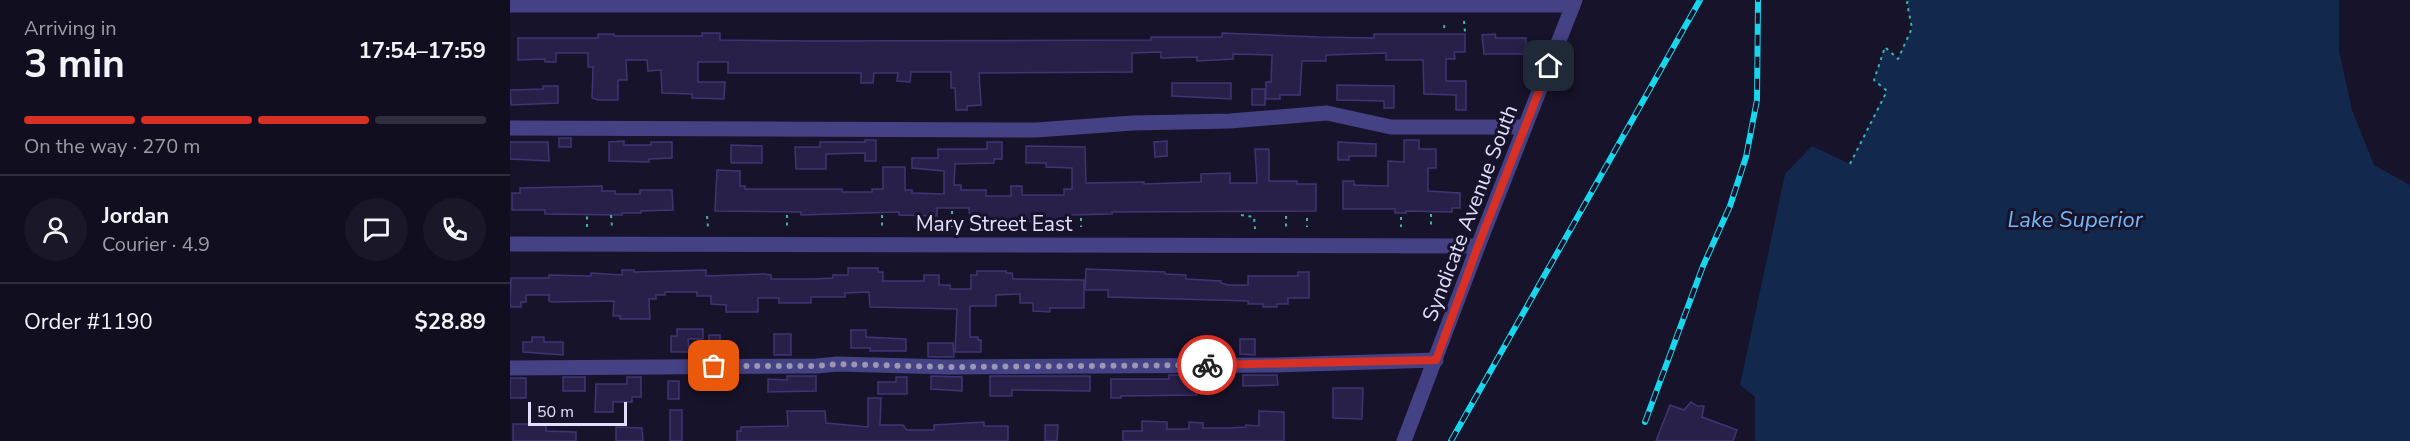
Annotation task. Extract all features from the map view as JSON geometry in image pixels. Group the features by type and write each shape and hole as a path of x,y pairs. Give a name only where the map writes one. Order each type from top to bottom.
{"street":[{"path":"510,5 1574,3"},
{"name":"Syndicate Avenue South","path":"1404,441 1574,3"},
{"path":"510,128 1036,130 1133,123 1230,121 1327,112 1391,127 1525,127"},
{"name":"Mary Street East","path":"510,244 1478,246"},
{"path":"510,368 837,364 948,367 1263,365 1436,360"}],"path":[{"path":"1850,164 1887,91 1874,80 1885,47 1898,58 1912,28 1908,0"},
{"path":"1444,21 1444,28"},
{"path":"1464,21 1465,32"},
{"path":"952,211 952,227"},
{"path":"787,214 787,227"},
{"path":"1431,214 1431,227"},
{"path":"611,215 612,227"},
{"path":"882,215 882,227"},
{"path":"1241,215 1254,217 1255,228"},
{"path":"586,227 587,216"},
{"path":"708,216 708,227"},
{"path":"1286,216 1286,227"},
{"path":"931,218 931,227"},
{"path":"1081,218 1081,227"},
{"path":"1307,218 1307,227"},
{"path":"1401,218 1401,227"}],"water":[{"name":"Lake Superior","path":"1908,0 2339,0 2339,51 2352,110 2374,165 2410,185 2410,441 1755,441 1755,397 1740,385 1785,174 1812,146 1850,164 1886,92 1874,80 1885,47 1898,58 1912,28"}],"building":[{"path":"702,33 720,33 720,40 811,41 1151,40 1151,37 1222,37 1222,33 1374,38 1374,34 1465,34 1465,52 1454,52 1455,59 1446,59 1446,81 1466,81 1466,110 1456,110 1456,95 1424,94 1423,60 1386,60 1386,53 1326,55 1326,61 1302,61 1300,95 1280,95 1280,99 1266,99 1266,82 1271,82 1272,55 1233,54 1233,59 1197,61 1197,57 1161,58 1161,52 1132,53 1132,72 979,73 981,105 967,106 967,110 956,110 955,88 951,88 951,72 911,72 910,82 897,81 898,73 874,73 873,83 861,83 861,73 728,73 728,62 698,62 698,82 725,82 724,99 692,98 692,94 662,93 661,70 648,71 647,60 626,60 627,80 618,80 618,100 598,100 592,98 593,67 588,67 588,53 556,53 556,62 545,62 545,59 518,60 518,38 598,38 598,34 702,36"},
{"path":"1495,34 1496,38 1526,38 1526,54 1484,54 1482,35"},
{"path":"1172,83 1231,83 1231,99 1172,96"},
{"path":"1337,85 1394,86 1394,108 1384,108 1384,101 1337,100"},
{"path":"543,86 558,86 558,103 511,105 510,90 543,89"},
{"path":"1252,89 1265,89 1265,105 1252,105"},
{"path":"559,138 571,138 571,147 559,147"},
{"path":"865,140 876,140 876,161 865,161 865,153 826,154 826,169 796,169 795,147 820,147 820,142 865,142"},
{"path":"1404,140 1419,140 1419,149 1436,149 1436,168 1428,168 1428,191 1460,193 1460,208 1452,208 1452,212 1406,211 1406,213 1395,213 1395,209 1343,209 1343,181 1354,181 1354,185 1388,186 1388,161 1404,162"},
{"path":"624,141 624,145 672,142 672,158 649,159 649,162 609,161 609,142"},
{"path":"1167,141 1167,156 1155,157 1154,142"},
{"path":"510,142 548,142 549,161 510,159"},
{"path":"987,142 1002,142 1002,159 994,159 994,163 955,164 954,185 961,185 961,190 986,190 986,196 1011,196 1011,186 1022,186 1022,195 1064,195 1064,189 1072,189 1072,168 1046,167 1046,163 1026,163 1026,146 1085,147 1086,183 1144,182 1144,184 1201,182 1201,174 1230,173 1230,183 1257,183 1255,149 1269,149 1269,181 1316,184 1316,211 1112,212 1112,214 1068,215 1068,219 1062,219 1062,222 1038,222 970,220 969,208 937,208 937,216 899,215 899,212 801,215 801,212 715,211 717,170 740,171 740,186 745,186 745,189 842,189 842,192 872,192 872,189 883,189 883,167 905,167 905,190 912,190 912,193 944,194 944,171 912,168 912,158 938,158 938,149 987,149"},
{"path":"1338,142 1376,144 1376,156 1349,156 1349,160 1338,160"},
{"path":"731,145 762,146 762,163 731,163"},
{"path":"602,186 602,191 615,191 615,194 640,194 640,190 672,190 673,210 641,211 641,213 622,213 622,215 545,214 545,210 512,210 512,193 520,193 520,188"},
{"path":"848,268 878,268 878,272 883,272 883,281 924,281 924,275 939,275 939,285 950,285 950,289 971,289 971,275 977,275 977,271 1006,271 1006,273 1012,273 1013,279 1084,280 1084,308 1050,308 1050,312 1033,311 1033,303 1020,303 1020,294 996,295 996,306 970,306 970,337 978,337 978,340 981,340 981,352 955,352 957,309 870,307 869,292 845,293 845,297 811,297 811,303 779,303 779,298 758,298 758,312 726,312 726,305 711,304 711,296 697,296 697,292 665,292 665,295 656,295 656,299 649,299 650,319 620,319 620,316 613,316 614,301 552,302 549,301 549,295 526,295 526,302 521,302 521,307 511,307 510,302 511,278 549,278 549,275 591,276 591,273 622,275 622,270 634,270 634,272 706,270 706,276 764,274 771,275 771,279 812,279 848,275"},
{"path":"1086,269 1165,272 1165,274 1186,275 1186,279 1221,281 1228,285 1248,285 1248,276 1298,276 1298,272 1309,272 1309,298 1288,298 1288,304 1263,307 1263,304 1248,304 1248,301 1108,297 1108,290 1085,290"},
{"path":"677,329 703,329 703,339 688,339 689,352 671,352 671,336 677,336"},
{"path":"851,330 866,330 866,337 906,339 906,351 870,351 870,348 851,348"},
{"path":"774,334 791,334 791,355 774,355"},
{"path":"709,335 720,335 720,354 709,354"},
{"path":"532,337 544,337 544,342 563,342 563,355 523,352 523,342 532,342"},
{"path":"1240,339 1255,339 1255,355 1240,354"},
{"path":"928,343 953,343 954,357 928,357"},
{"path":"1169,375 1197,375 1197,395 1111,398 1111,379 1169,379"},
{"path":"1243,375 1277,375 1278,385 1243,386"},
{"path":"787,376 816,376 816,391 768,392 768,379 787,380"},
{"path":"931,376 962,377 962,391 931,389"},
{"path":"990,376 1090,376 1090,391 1012,390 1012,396 990,396"},
{"path":"563,377 585,377 585,391 563,391"},
{"path":"627,377 641,377 641,397 632,397 632,402 613,402 613,412 595,412 596,384 627,384"},
{"path":"896,377 907,377 907,394 878,394 878,382 896,382"},
{"path":"510,378 526,378 526,398 510,398"},
{"path":"668,381 679,381 679,399 668,399"},
{"path":"1333,388 1363,388 1362,419 1333,418"},
{"path":"868,398 881,398 880,425 903,425 907,430 934,430 934,425 984,422 984,426 1008,426 1008,441 737,441 737,431 741,431 741,427 788,426 787,411 825,411 826,423 868,427"},
{"path":"1691,402 1697,406 1704,406 1702,417 1737,430 1733,441 1656,441 1670,405 1684,410"},
{"path":"670,410 682,410 682,441 670,441"},
{"path":"1259,411 1284,412 1284,441 1123,441 1123,431 1142,431 1142,421 1167,422 1167,429 1189,429 1189,422 1203,423 1203,428 1259,426"},
{"path":"513,424 546,424 546,431 576,432 576,441 513,441"},
{"path":"1045,425 1058,425 1057,441 1045,441"},
{"path":"616,427 642,428 643,441 616,441"}],"railway":[{"path":"1451,441 1700,0"},
{"path":"1645,422 1703,266 1730,206 1746,157 1757,100 1758,0"}],"way so far":[{"path":"714,366 1207,365"}],"route":[{"path":"1207,365 1436,360 1549,66"}]}
